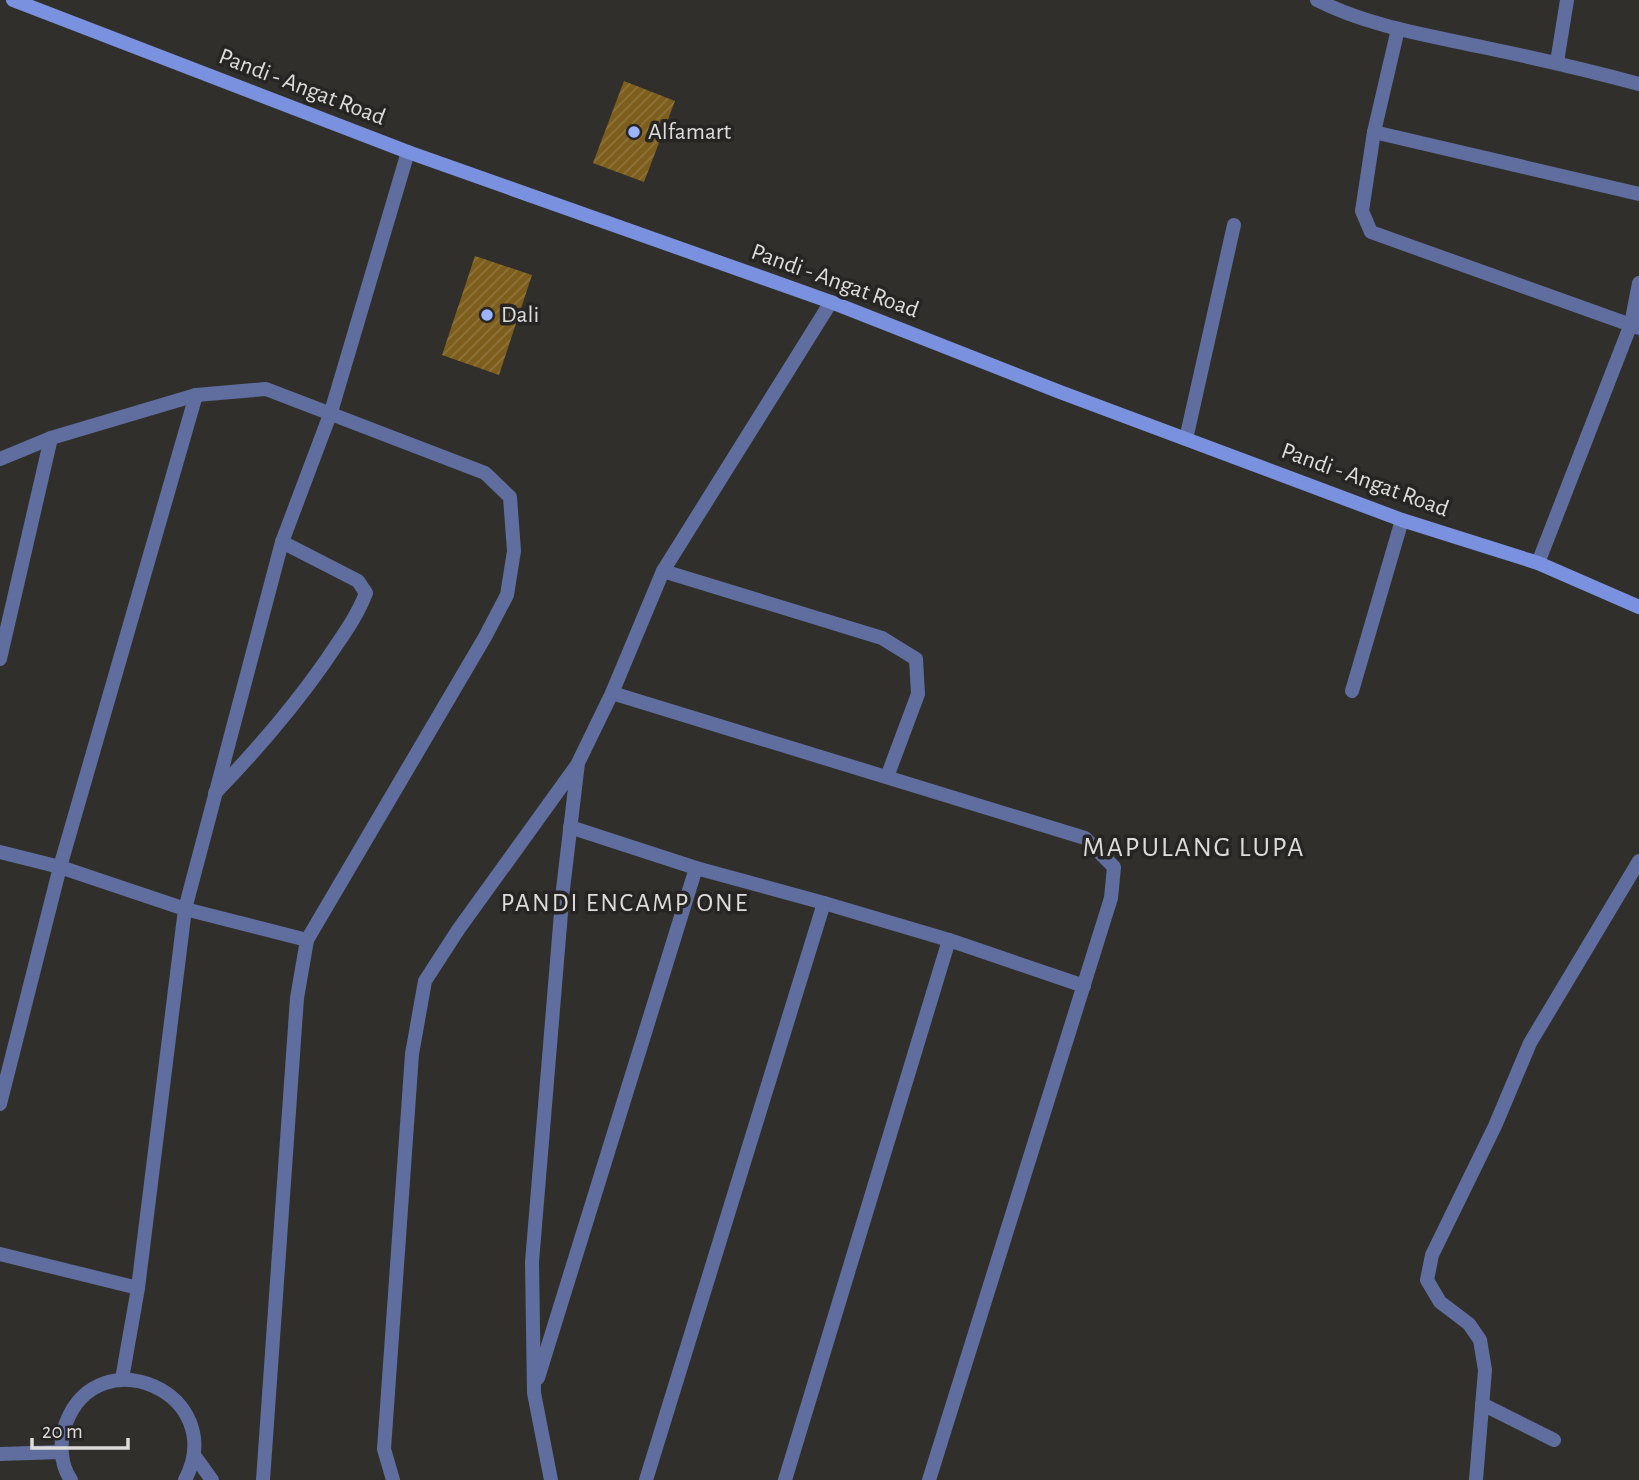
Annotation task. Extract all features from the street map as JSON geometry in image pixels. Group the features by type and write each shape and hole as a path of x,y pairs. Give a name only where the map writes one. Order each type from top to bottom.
{"main road":[{"name":"Pandi - Angat Road","path":"13,0 408,152 831,302 1402,520 1538,563 1639,607"}],"street":[{"path":"1317,0 1332,8 1398,29 1556,62 1639,84"},
{"path":"1556,62 1567,0"},
{"path":"1398,29 1374,132 1362,211 1371,232 1635,326"},
{"path":"1374,132 1639,194"},
{"path":"122,1379 138,1288 185,909 282,542 331,412 408,152"},
{"path":"1186,439 1234,225"},
{"path":"1538,563 1635,326 1639,283"},
{"path":"393,1480 384,1449 412,1054 425,981 458,930 578,763 612,693 663,571 831,302"},
{"path":"0,458 51,438 196,395 266,389 485,473 510,497 514,551 507,595 307,940 297,998 263,1480"},
{"path":"0,1104 60,867 196,395"},
{"path":"0,659 51,438"},
{"path":"1352,691 1402,520"},
{"path":"214,794 258,749 304,692 357,616 366,593 358,581 282,542"},
{"path":"663,571 882,638 916,659 918,694 887,777"},
{"path":"612,693 1085,838 1114,867 1111,898 929,1480"},
{"path":"551,1480 534,1393 532,1262 563,889 578,763"},
{"path":"570,827 696,868 949,940 1084,986"},
{"path":"0,852 60,867 185,909 307,940"},
{"path":"1475,1480 1485,1370 1480,1340 1469,1324 1440,1302 1427,1280 1432,1255 1495,1126 1530,1043 1639,861"},
{"path":"534,1393 696,868"},
{"path":"646,1480 824,903"},
{"path":"785,1480 949,940"},
{"path":"0,1254 138,1288"},
{"path":"71,1480 66,1473 61,1452 63,1431 70,1412 84,1395 102,1384 122,1379 144,1381 163,1389 180,1403 190,1422 194,1438 194,1455 185,1480"},
{"path":"1482,1404 1554,1440"},
{"path":"0,1454 61,1452"},
{"path":"194,1455 212,1480"}],"building":[{"name":"Alfamart","path":"624,81 675,101 644,182 593,163"},
{"name":"Dali","path":"475,256 532,275 499,375 442,355"}],"place":[{"name":"Alfamart","path":"634,132"},
{"name":"Dali","path":"487,315"}],"district":[{"name":"MAPULANG LUPA","path":"1194,848"},
{"name":"PANDI ENCAMP ONE","path":"625,903"}]}
